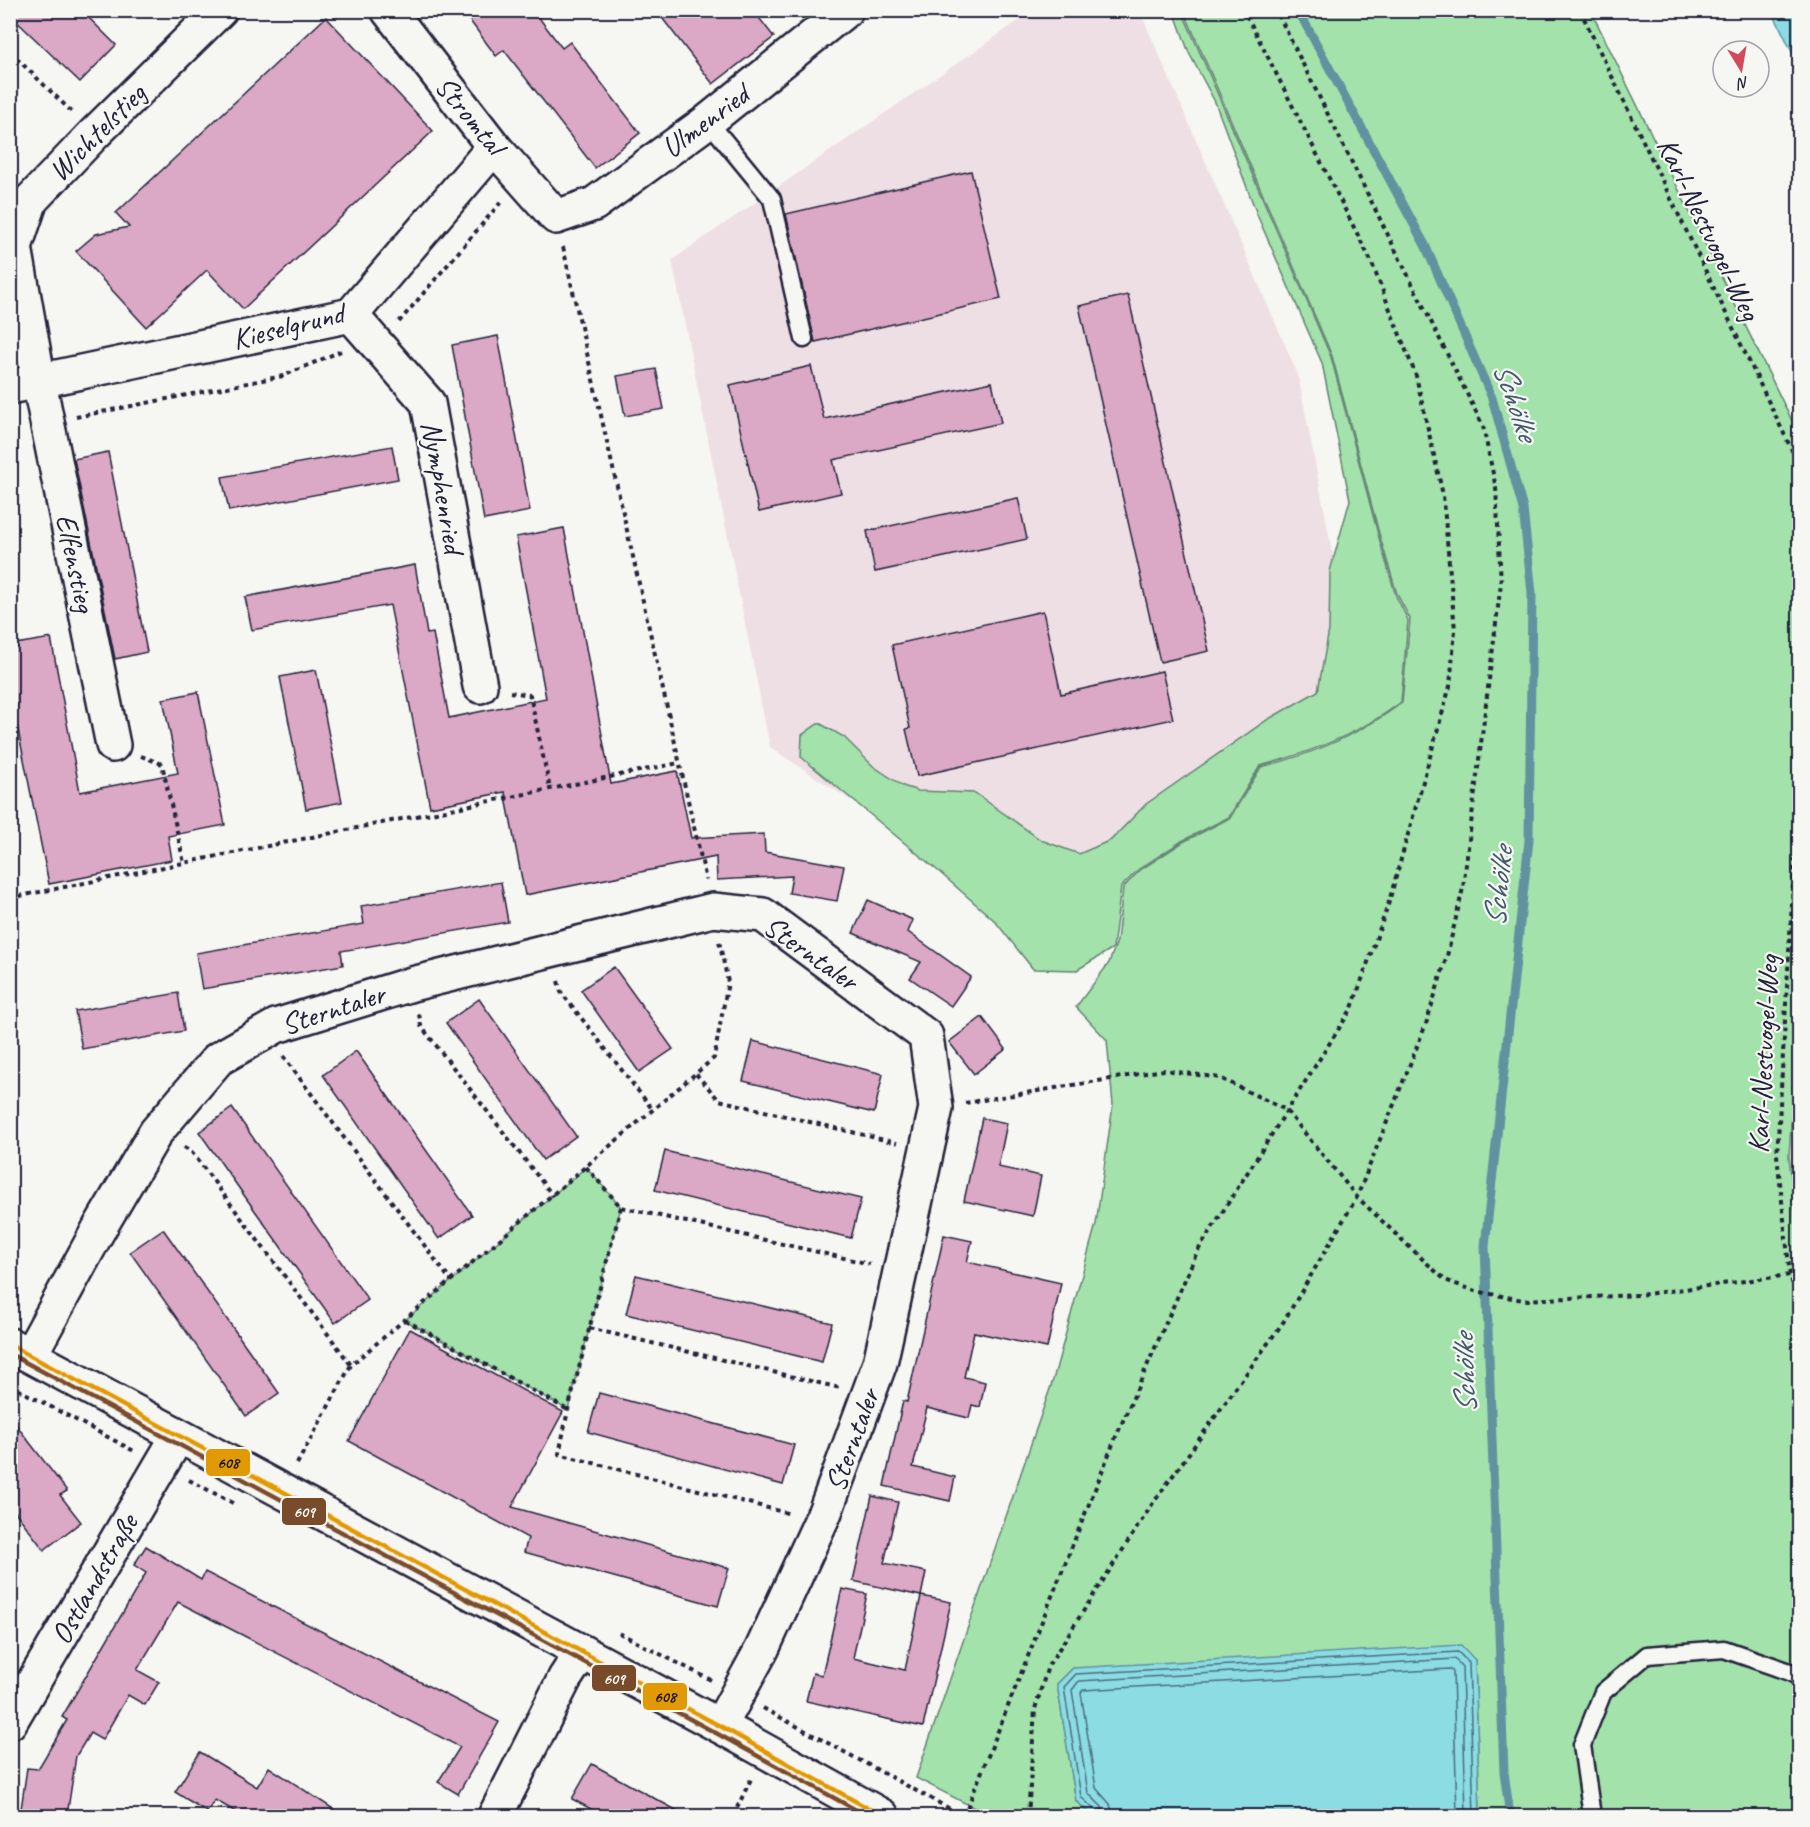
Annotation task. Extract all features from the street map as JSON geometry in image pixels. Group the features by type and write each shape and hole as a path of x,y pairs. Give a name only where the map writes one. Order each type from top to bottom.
{"street":[{"name":"Wichtelstieg","path":"25,385 15,247 31,200 94,134 220,10"},
{"name":"Stromtal","path":"388,10 494,147 556,217"},
{"name":"Ulmenried","path":"556,217 594,204 708,121 846,10"},
{"name":"Kieselgrund","path":"25,385 351,315 494,147"},
{"name":"Nymphenried","path":"351,315 428,404 480,686"},
{"name":"Elfenstieg","path":"25,385 113,745"},
{"name":"Sterntaler","path":"20,1350 100,1227 156,1131 218,1059 276,1026 412,984 712,910 763,915 926,1036 936,1108 880,1363 821,1522 762,1649 720,1726"},
{"path":"20,1350 720,1726 880,1816"},
{"name":"Ostlandstraße","path":"10,1722 178,1436"},
{"path":"495,1816 565,1678 582,1652"}],"lane":[{"path":"708,121 772,199 804,339"},
{"path":"1592,1816 1582,1745 1603,1692 1647,1655 1724,1649 1800,1677"}],"path":[{"path":"964,1816 1115,1439 1197,1252 1352,1008 1388,905 1450,686 1455,630 1443,495 1416,376 1371,261 1244,10"},
{"path":"1028,1816 1035,1709 1048,1666 1151,1506 1284,1321 1357,1197 1426,1024 1448,956 1463,888 1501,583 1496,488 1484,426 1276,10"},
{"name":"Karl-Nestvogel-Weg","path":"1580,10 1800,467"},
{"path":"10,52 94,134"},
{"path":"297,1464 351,1365 714,1058 728,982 556,217"},
{"path":"480,686 531,695 550,789"},
{"path":"113,745 162,764 184,863"},
{"path":"10,898 679,763"},
{"name":"Karl-Nestvogel-Weg","path":"1800,768 1777,1155 1790,1275 1800,1306"},
{"path":"549,951 561,992 653,1110"},
{"path":"412,984 421,1026 553,1196"},
{"path":"276,1026 282,1055 451,1281"},
{"path":"936,1108 1164,1070 1220,1078 1286,1110 1357,1197 1445,1280 1475,1291 1523,1300 1640,1295 1790,1275"},
{"path":"696,1074 718,1100 927,1150"},
{"path":"156,1131 191,1150 351,1365"},
{"path":"586,1167 621,1207 901,1271"},
{"path":"621,1207 568,1410 559,1454 821,1522"},
{"path":"405,1320 568,1410"},
{"path":"589,1328 868,1395"},
{"path":"733,1816 766,1753"}],"shaded area":[{"path":"1033,11 1140,11 1298,375 1355,670 1041,926 770,747 672,260"}],"green space":[{"path":"1174,11 1182,11 1331,357 1379,538 1396,596 1408,620 1401,702 1369,724 1334,741 1260,766 1229,817 1182,841 1139,869 1121,887 1113,948 1077,970 1033,969 995,921 801,757 802,735 819,723 844,737 873,766 903,786 918,791 975,793 1041,840 1079,854 1111,840 1146,804 1267,720 1318,691 1329,630 1330,571 1350,500 1322,363 1258,217 1215,102 1189,53"},
{"path":"1184,11 1591,11 1799,435 1800,985 1789,1156 1800,1265 1799,1816 1480,1816 1475,1660 1073,1668 1057,1684 1076,1801 1093,1816 990,1816 916,1778 1053,1380 1096,1224 1113,1105 1107,1040 1076,1007 1109,963 1117,941 1123,888 1140,870 1183,842 1230,818 1261,767 1317,750 1352,734 1402,703 1410,619 1397,594 1380,537 1332,356"},
{"path":"586,1167 621,1207 568,1410 405,1320"}],"water":[{"path":"1772,11 1799,11 1799,66"},
{"path":"1461,1645 1475,1660 1480,1816 1093,1816 1076,1801 1057,1684 1073,1668"}],"building":[{"path":"10,10 81,10 116,45 80,82 10,15"},
{"path":"462,10 533,10 562,48 570,42 640,133 595,168 504,50 496,56"},
{"path":"656,10 753,10 774,37 713,84"},
{"path":"326,17 433,131 243,309 207,270 146,327 76,251 96,234 129,227 116,213"},
{"path":"971,171 1001,299 815,342 786,214"},
{"path":"1128,295 1209,651 1160,662 1079,306"},
{"path":"498,336 530,511 484,520 452,345"},
{"path":"811,366 824,419 992,382 1001,423 833,460 841,493 759,512 730,385"},
{"path":"656,369 664,409 625,416 617,376"},
{"path":"392,446 398,479 229,511 222,477"},
{"path":"108,452 147,652 115,659 74,459"},
{"path":"1018,498 1027,539 875,572 867,531"},
{"path":"564,528 611,784 677,771 691,838 764,834 765,852 844,866 837,901 789,893 792,876 717,880 716,857 525,895 505,792 430,807 390,605 252,630 245,597 415,565 427,634 433,633 449,718 546,698 516,537"},
{"path":"1043,611 1061,694 1162,671 1173,719 917,776 906,729 910,728 892,645"},
{"path":"51,638 80,792 178,773 163,699 198,692 225,825 168,836 172,860 49,884 10,690 10,645"},
{"path":"316,670 342,802 306,809 280,677"},
{"path":"501,882 508,922 341,951 343,965 202,989 196,953 364,924 361,906"},
{"path":"868,900 913,920 908,932 971,977 951,1006 910,978 921,962 853,933"},
{"path":"614,967 673,1049 639,1072 581,990"},
{"path":"178,993 184,1031 82,1049 75,1011"},
{"path":"479,999 576,1136 543,1160 446,1023"},
{"path":"982,1017 1006,1049 974,1074 949,1042"},
{"path":"753,1041 883,1074 874,1113 743,1081"},
{"path":"356,1051 472,1215 439,1239 323,1075"},
{"path":"232,1108 368,1300 335,1323 199,1132"},
{"path":"982,1118 1007,1123 998,1167 1041,1176 1033,1216 964,1201"},
{"path":"665,1151 861,1199 851,1238 655,1190"},
{"path":"163,1229 279,1393 246,1416 130,1252"},
{"path":"944,1235 972,1241 967,1262 1061,1283 1047,1348 974,1332 964,1377 985,1382 980,1407 972,1405 969,1418 927,1408 913,1467 955,1477 950,1501 884,1486 903,1401 907,1402"},
{"path":"636,1275 832,1323 822,1362 626,1314"},
{"path":"410,1329 563,1412 512,1507 729,1568 718,1606 524,1552 528,1538 349,1441"},
{"path":"599,1393 794,1445 783,1485 588,1432"},
{"path":"10,1417 67,1491 60,1495 81,1522 44,1550 10,1505"},
{"path":"872,1496 898,1502 884,1563 926,1572 921,1596 853,1581"},
{"path":"146,1546 201,1580 205,1572 499,1722 458,1794 438,1782 460,1747 178,1602 137,1670 159,1682 145,1705 128,1695 102,1740 90,1733 76,1756 67,1816 20,1816 27,1768 38,1769 67,1720 62,1717 146,1573 134,1565"},
{"path":"842,1589 867,1594 853,1658 905,1670 921,1596 951,1602 923,1727 806,1701 813,1673 822,1675"},
{"path":"200,1752 257,1787 269,1767 344,1816 243,1816 215,1800 207,1812 175,1792"},
{"path":"592,1764 687,1816 604,1816 572,1799"}],"waterway":[{"name":"Schölke","path":"1298,10 1425,245 1492,398 1523,509 1532,593 1529,840 1485,1246 1504,1772 1510,1816"}],"transit line":[{"name":"608","path":"10,1345 720,1726 882,1816"},
{"name":"609","path":"10,1354 867,1816"}]}
